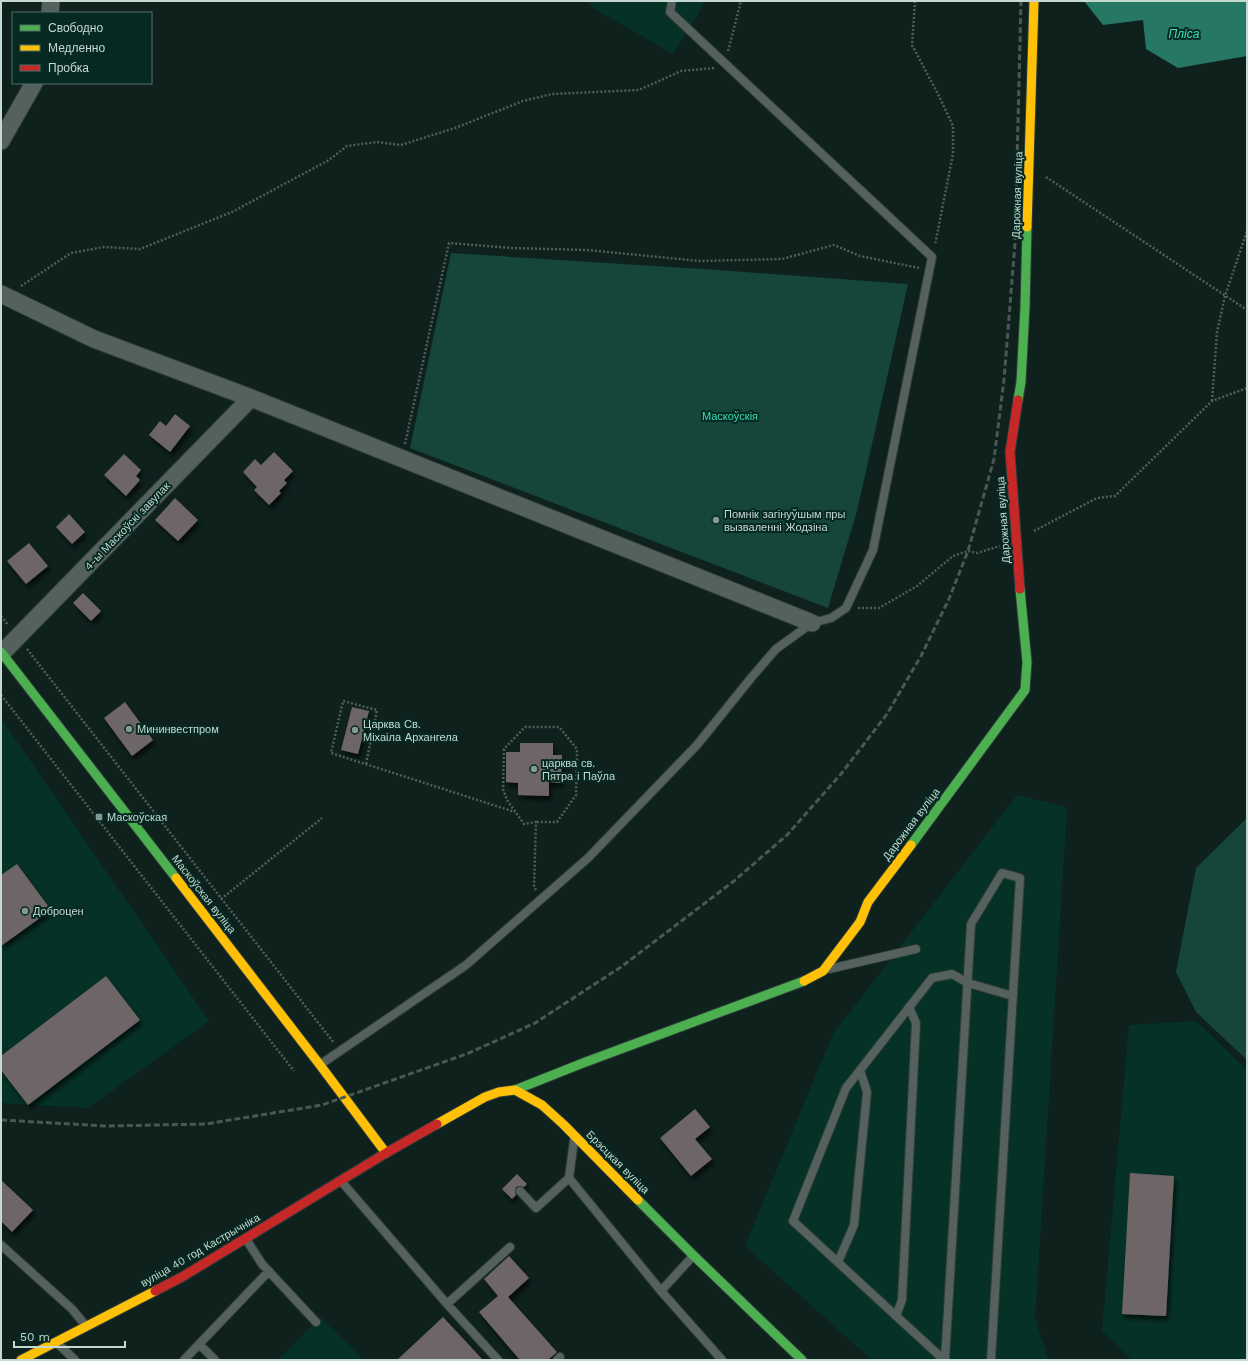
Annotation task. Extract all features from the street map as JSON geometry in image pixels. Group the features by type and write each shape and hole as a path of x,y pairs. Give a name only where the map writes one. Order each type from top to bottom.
{"main road":[{"name":"Дарожная вуліца","path":"823,971 860,922 868,902 1025,690 1027,662 1010,452 1021,382 1025,307 1034,1"},
{"name":"Маскоўская вуліца","path":"2,652 386,1153"},
{"path":"386,1153 485,1097 499,1092 515,1090 583,1063 798,984 823,971"},
{"name":"Брэсцкая вуліца","path":"515,1090 542,1105 574,1135 693,1255 802,1360"},
{"name":"вуліца 40 год Кастрычніка","path":"21,1360 182,1277 386,1153"}],"street":[{"path":"50,12 51,1"},
{"path":"1,141 33,84"},
{"path":"3,295 94,339 251,398 812,623"},
{"name":"4-ы Маскоўскі завулак","path":"2,652 251,398"}],"lane":[{"path":"320,1065 466,965 588,858 697,745 776,649 812,623 832,618 846,608 873,550 932,257 670,12 672,1"},
{"path":"944,1360 971,924 1002,873 1020,878 991,1360"},
{"path":"823,971 916,949"},
{"path":"944,1360 793,1221 846,1088 932,978 952,974 968,983 1013,996"},
{"path":"896,1316 902,1300 916,1023 909,1007"},
{"path":"838,1262 854,1226 867,1092 860,1070"},
{"path":"520,1191 536,1208 569,1178 574,1135"},
{"path":"569,1178 661,1291 722,1360"},
{"path":"340,1180 447,1304 498,1360"},
{"path":"245,1238 262,1264 316,1322"},
{"path":"1,1245 72,1309 86,1327"},
{"path":"447,1304 510,1247"},
{"path":"661,1291 693,1255"},
{"path":"184,1360 269,1271"},
{"path":"57,1342 75,1360"},
{"path":"199,1344 215,1360"}],"path":[{"path":"3,295 71,253 104,246 140,249 232,212 329,160 347,146 377,142 401,145 455,128 523,101 552,94 639,90 681,71 727,65 741,1"},
{"path":"915,1 912,45 953,126 953,154 932,257"},
{"path":"1030,166 1247,310"},
{"path":"1212,401 1217,332 1225,296 1247,231"},
{"path":"402,458 449,243 512,248 587,250 700,261 782,259 834,245 860,256 929,270"},
{"path":"846,608 879,608 917,586 953,556 968,551 977,553 1016,540 1096,498 1116,496 1212,401 1247,388"},
{"path":"1,616 334,1043"},
{"path":"1,695 294,1071"},
{"path":"366,764 377,710 344,701 331,753 516,812"},
{"path":"525,727 559,727 576,749 576,795 557,822 536,822 524,824 507,800 503,789 504,749 525,727"},
{"path":"221,899 322,818"},
{"path":"536,822 534,887 544,897"}],"shaded area":[{"path":"587,1 706,1 673,54 595,9"},
{"path":"1,718 209,1021 88,1108 1,1103"},
{"path":"1017,795 1067,807 1035,1319 1049,1360 872,1360 745,1246 833,1034"},
{"path":"1196,1021 1247,1070 1247,1360 1132,1360 1102,1331 1129,1025"},
{"path":"320,1317 364,1360 278,1360"}],"green space":[{"name":"Маскоўскія","path":"451,253 908,284 857,511 828,608 410,448"},
{"path":"1247,818 1247,1060 1196,1012 1176,972 1196,868"}],"water":[{"name":"Пліса","path":"1084,1 1247,1 1247,56 1178,68 1146,49 1143,20 1103,25"}],"building":[{"path":"175,414 190,426 170,452 149,435 160,421 166,426"},
{"path":"274,452 293,471 284,480 287,483 279,491 281,493 269,505 254,490 257,487 243,472 255,459 261,465"},
{"path":"124,454 141,470 136,476 140,480 126,496 104,475"},
{"path":"175,498 198,520 178,541 155,520"},
{"path":"69,514 85,532 72,544 56,527"},
{"path":"29,543 48,566 26,584 7,561"},
{"path":"83,593 101,611 91,621 73,603"},
{"name":"Мининвестпром","path":"125,702 153,740 132,756 104,718"},
{"name":"Царква Св. Міхаіла Архангела","path":"352,707 369,711 358,754 341,750"},
{"name":"царква св. Пятра і Паўла","path":"520,743 553,743 553,755 562,755 561,783 549,782 549,796 518,795 518,783 506,782 506,752 520,752"},
{"path":"17,864 51,910 1,946 1,875"},
{"path":"106,976 140,1020 28,1105 1,1070 1,1056"},
{"path":"695,1109 710,1127 695,1139 712,1159 691,1176 660,1138"},
{"path":"1130,1173 1174,1176 1166,1316 1122,1314"},
{"path":"517,1174 527,1184 524,1187 516,1187 516,1195 512,1199 502,1189"},
{"path":"1,1180 33,1210 12,1232 1,1221"},
{"path":"509,1256 529,1278 508,1297 557,1352 548,1360 520,1360 479,1312 498,1296 484,1279"},
{"path":"443,1317 483,1360 397,1360"}],"railway":[{"path":"1,1120 106,1126 206,1124 322,1105 469,1053 535,1023 621,967 734,881 787,835 841,774 887,714 921,656 949,599 968,551 994,459 1004,380 1015,243 1021,1"}],"traffic: fast":[{"path":"1018,400 1021,382 1025,307 1027,227"},
{"path":"911,845 1025,690 1027,662 1020,589"},
{"path":"1,652 176,878"},
{"path":"515,1090 583,1063 804,981"},
{"path":"638,1200 802,1360"}],"traffic: slow":[{"path":"1027,227 1034,1"},
{"path":"804,981 823,971 860,922 868,902 911,845"},
{"path":"176,878 386,1153"},
{"path":"437,1124 485,1097 499,1092 515,1090 542,1105 563,1124 638,1200"},
{"path":"21,1360 155,1291"}],"traffic: jam":[{"path":"1018,400 1010,452 1020,589"},
{"path":"155,1291 182,1277 386,1153 437,1124"}],"place":[{"name":"Помнік загінуўшым пры вызваленні Жодзіна","path":"716,520"},
{"name":"Мининвестпром","path":"129,729"},
{"name":"Царква Св. Міхаіла Архангела","path":"355,730"},
{"name":"царква св. Пятра і Паўла","path":"534,769"},
{"name":"Маскоўская","path":"99,817"},
{"name":"Доброцен","path":"25,911"}]}
